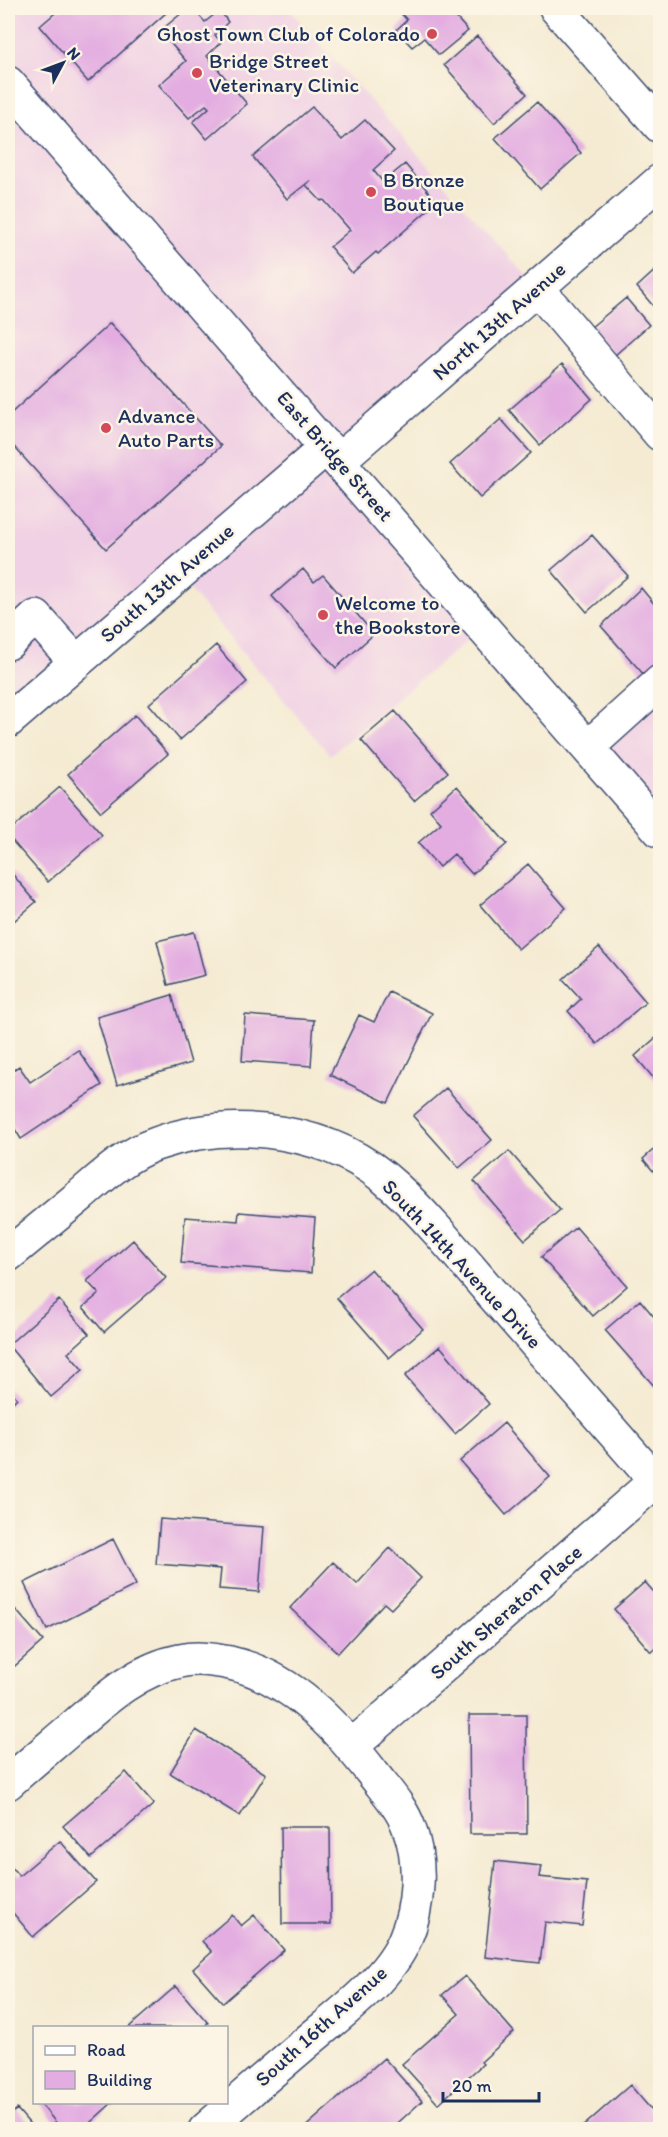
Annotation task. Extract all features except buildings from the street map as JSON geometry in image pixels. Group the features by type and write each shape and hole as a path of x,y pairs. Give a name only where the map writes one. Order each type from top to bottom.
{"street":[{"path":"556,8 660,126"},
{"name":"East Bridge Street","path":"8,82 660,831"},
{"name":"North 13th Avenue","path":"332,454 537,288 660,181"},
{"path":"537,288 660,434"},
{"name":"South 13th Avenue","path":"8,721 76,662 332,454"},
{"path":"8,643 36,617 76,662"},
{"path":"588,747 660,682"},
{"name":"South 14th Avenue Drive","path":"8,1256 128,1157 156,1144 222,1130 287,1134 321,1143 372,1169 395,1187 439,1233 659,1481"},
{"name":"South Sheraton Place","path":"352,1746 659,1481"},
{"name":"South 16th Avenue","path":"8,1783 106,1699 144,1672 179,1661 212,1660 250,1668 287,1686 316,1710 352,1746 400,1809 414,1842 417,1863 415,1903 405,1939 394,1959 359,1998 205,2130"}],"shaded area":[{"path":"8,8 288,8 537,288 338,461 483,627 330,755 177,575 8,721"},
{"path":"660,682 660,831 588,747"}],"place":[{"name":"Ghost Town Club of Colorado","path":"432,34"},
{"name":"Bridge Street Veterinary Clinic","path":"197,73"},
{"name":"B Bronze Boutique","path":"371,192"},
{"name":"Advance Auto Parts","path":"106,428"},
{"name":"Welcome to the Bookstore","path":"323,615"}]}
